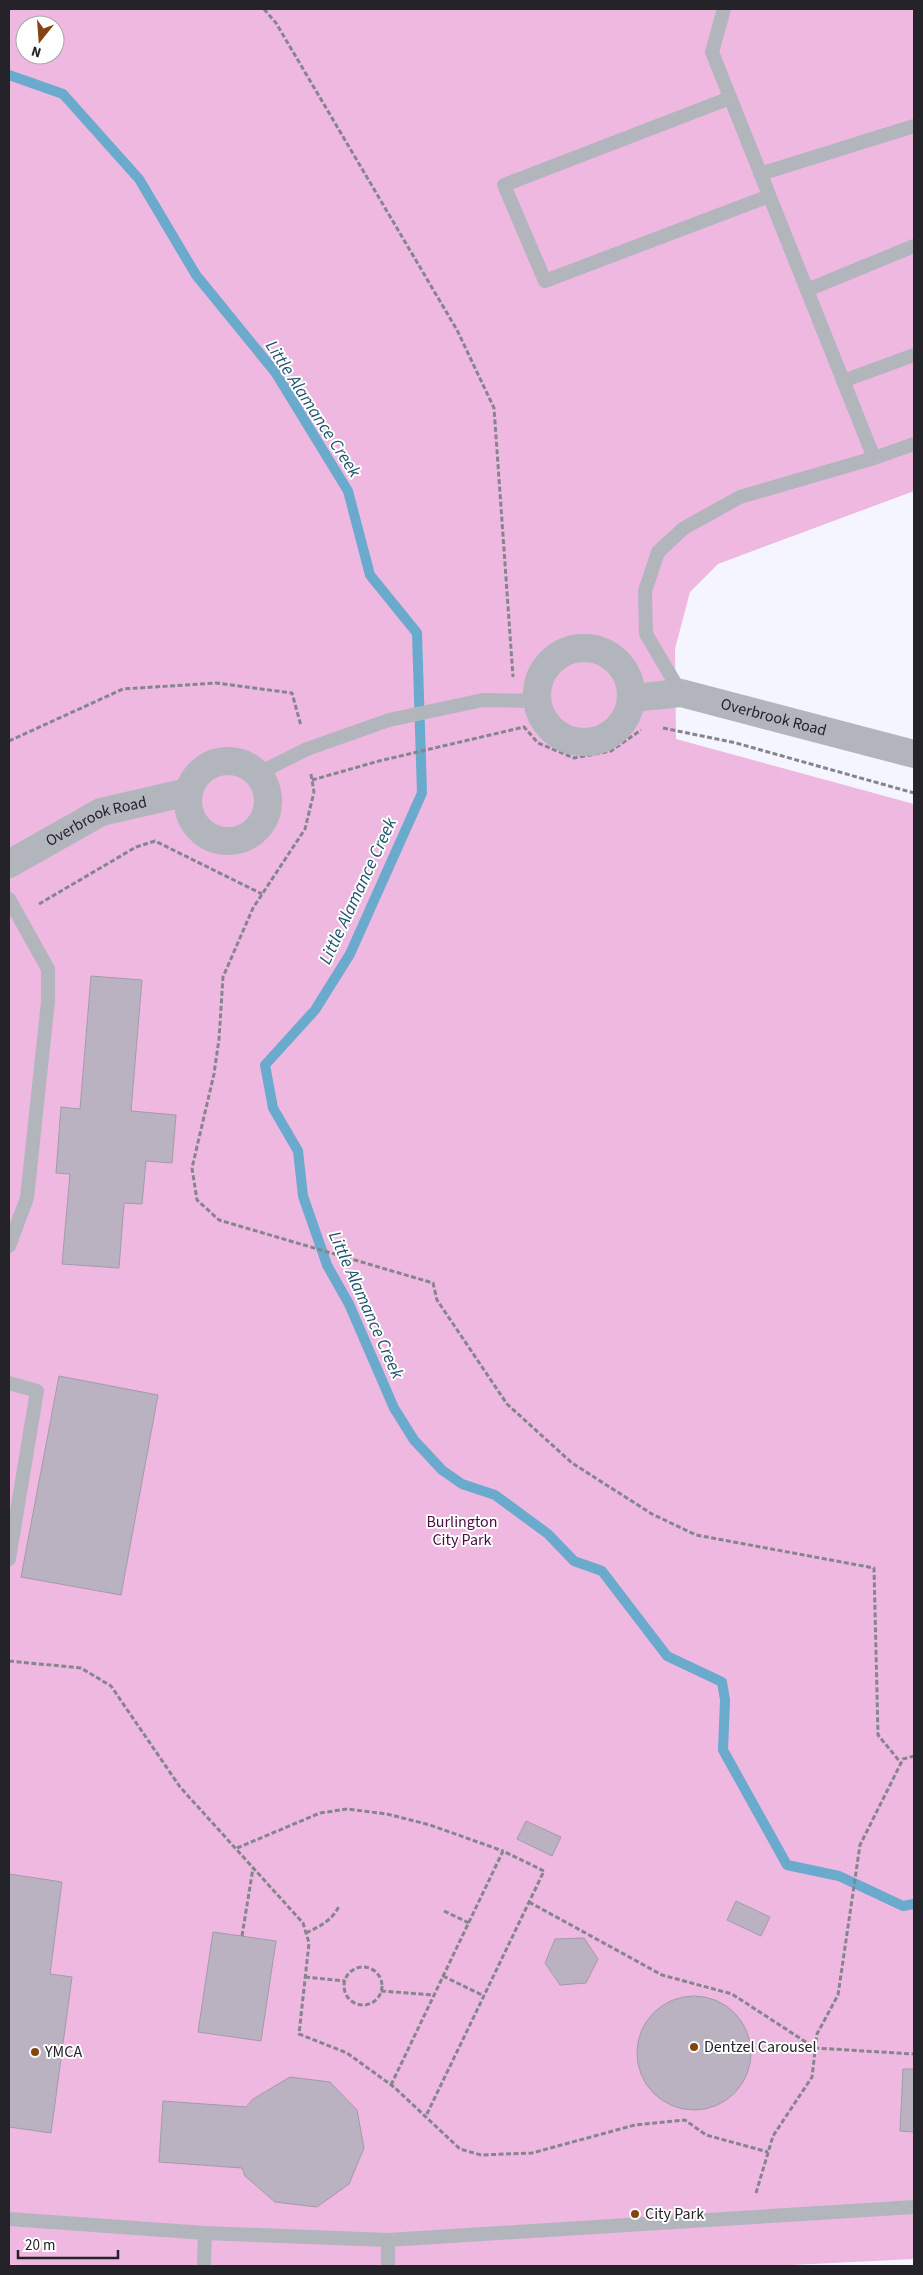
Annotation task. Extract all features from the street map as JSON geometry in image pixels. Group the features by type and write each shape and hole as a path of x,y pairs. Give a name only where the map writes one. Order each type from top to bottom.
{"street":[{"path":"583,648 598,650 612,657 623,669 630,682 632,698 624,720 608,737 593,742 577,743 563,738 550,728 541,715 526,700 538,685 543,671 554,659 567,651 583,648"},
{"name":"Overbrook Road","path":"632,698 681,693 914,754"},
{"path":"224,761 248,766 257,774 265,786 268,799 266,813 261,825 251,835 239,840 225,842 211,838 200,831 193,823 189,813 188,792 193,780 201,771 211,764 224,761"},
{"name":"Overbrook Road","path":"9,864 101,812 188,792"}],"lane":[{"path":"724,9 712,52 874,458"},
{"path":"730,98 504,185 546,281 769,196"},
{"path":"760,174 914,126"},
{"path":"807,290 914,246"},
{"path":"843,381 914,355"},
{"path":"681,693 646,634 645,591 658,552 684,528 740,497 874,458 914,444"},
{"path":"257,774 307,750 389,720 484,700 526,700"},
{"path":"9,899 48,969 48,1001 27,1198 9,1246"},
{"path":"9,1383 37,1391 9,1559"},
{"path":"9,2219 205,2234 388,2240 914,2208"},
{"path":"204,2266 205,2234"},
{"path":"388,2240 388,2266"}],"path":[{"path":"264,9 276,23 457,330 494,408 526,700"},
{"path":"9,741 123,689 216,683 292,693 307,750 314,792 305,829 253,908 223,977 219,1039 214,1074 192,1168 197,1200 219,1220 433,1283 437,1300 507,1404 572,1462 652,1514 696,1535 874,1568 878,1735 901,1763"},
{"path":"312,780 379,761 524,727 538,743 574,758 611,751 645,727"},
{"path":"661,728 676,729 736,743 914,793"},
{"path":"18,916 136,847 155,841 262,894"},
{"path":"9,1661 81,1668 111,1686 180,1788 237,1848 302,1923 309,1943 299,2034 347,2053 391,2085 460,2149 481,2155 532,2153 634,2125 685,2120 706,2136 768,2152"},
{"path":"749,2218 773,2136 812,2077 817,2034 838,1995 849,1931 860,1845 903,1759 914,1756"},
{"path":"237,1848 320,1814 346,1809 387,1814 430,1825 503,1851 544,1872 426,2117"},
{"path":"391,2085 503,1851"},
{"path":"242,1936 254,1867"},
{"path":"529,1902 662,1975 732,1994 815,2048 914,2054"},
{"path":"306,1933 325,1924 334,1916 339,1906"},
{"path":"444,1911 469,1923"},
{"path":"368,1968 378,1975 381,1980 381,1991 370,2004 358,2004 348,1998 345,1982 347,1976 356,1969 368,1968"},
{"path":"444,1976 484,1996"},
{"path":"306,1977 345,1982"},
{"path":"381,1991 434,1995"}],"green space":[{"name":"Burlington City Park","path":"9,9 914,9 914,491 718,564 690,592 675,649 676,739 914,804 914,2259 771,2266 9,2266"}],"building":[{"path":"91,976 142,980 131,1111 176,1115 172,1163 146,1161 142,1204 124,1203 119,1268 62,1264 70,1174 56,1173 61,1107 80,1109"},
{"path":"59,1376 158,1395 121,1595 21,1577"},
{"path":"526,1821 561,1837 552,1856 517,1839"},
{"name":"YMCA","path":"9,1874 62,1882 50,1974 72,1977 51,2133 9,2127"},
{"path":"736,1901 770,1917 761,1936 727,1920"},
{"path":"213,1932 276,1941 261,2041 198,2032"},
{"path":"584,1938 598,1959 586,1983 560,1985 545,1963 555,1939"},
{"name":"Dentzel Carousel","path":"694,1996 716,2000 726,2005 742,2021 747,2031 751,2053 747,2075 742,2085 726,2101 716,2106 694,2110 672,2106 662,2101 646,2085 641,2075 637,2053 641,2031 646,2021 662,2005 672,2000"},
{"path":"903,2069 914,2069 914,2132 900,2131"},
{"path":"290,2077 330,2082 357,2110 364,2148 349,2184 317,2207 275,2202 245,2176 242,2168 159,2162 163,2101 246,2107 253,2099"}],"waterway":[{"name":"Little Alamance Creek","path":"9,75 63,94 139,179 196,275 275,372 348,491 370,575 417,633 422,793 350,954 315,1010 265,1065 273,1108 298,1151 303,1196 327,1265 349,1304 394,1408 414,1440 442,1470 462,1484 495,1495 548,1534 574,1561 602,1571 667,1656 722,1682 725,1700 723,1750 787,1865 839,1876 903,1906 914,1904"}],"place":[{"name":"Dentzel Carousel","path":"694,2047"},
{"name":"YMCA","path":"35,2052"},
{"name":"City Park","path":"635,2214"}]}
